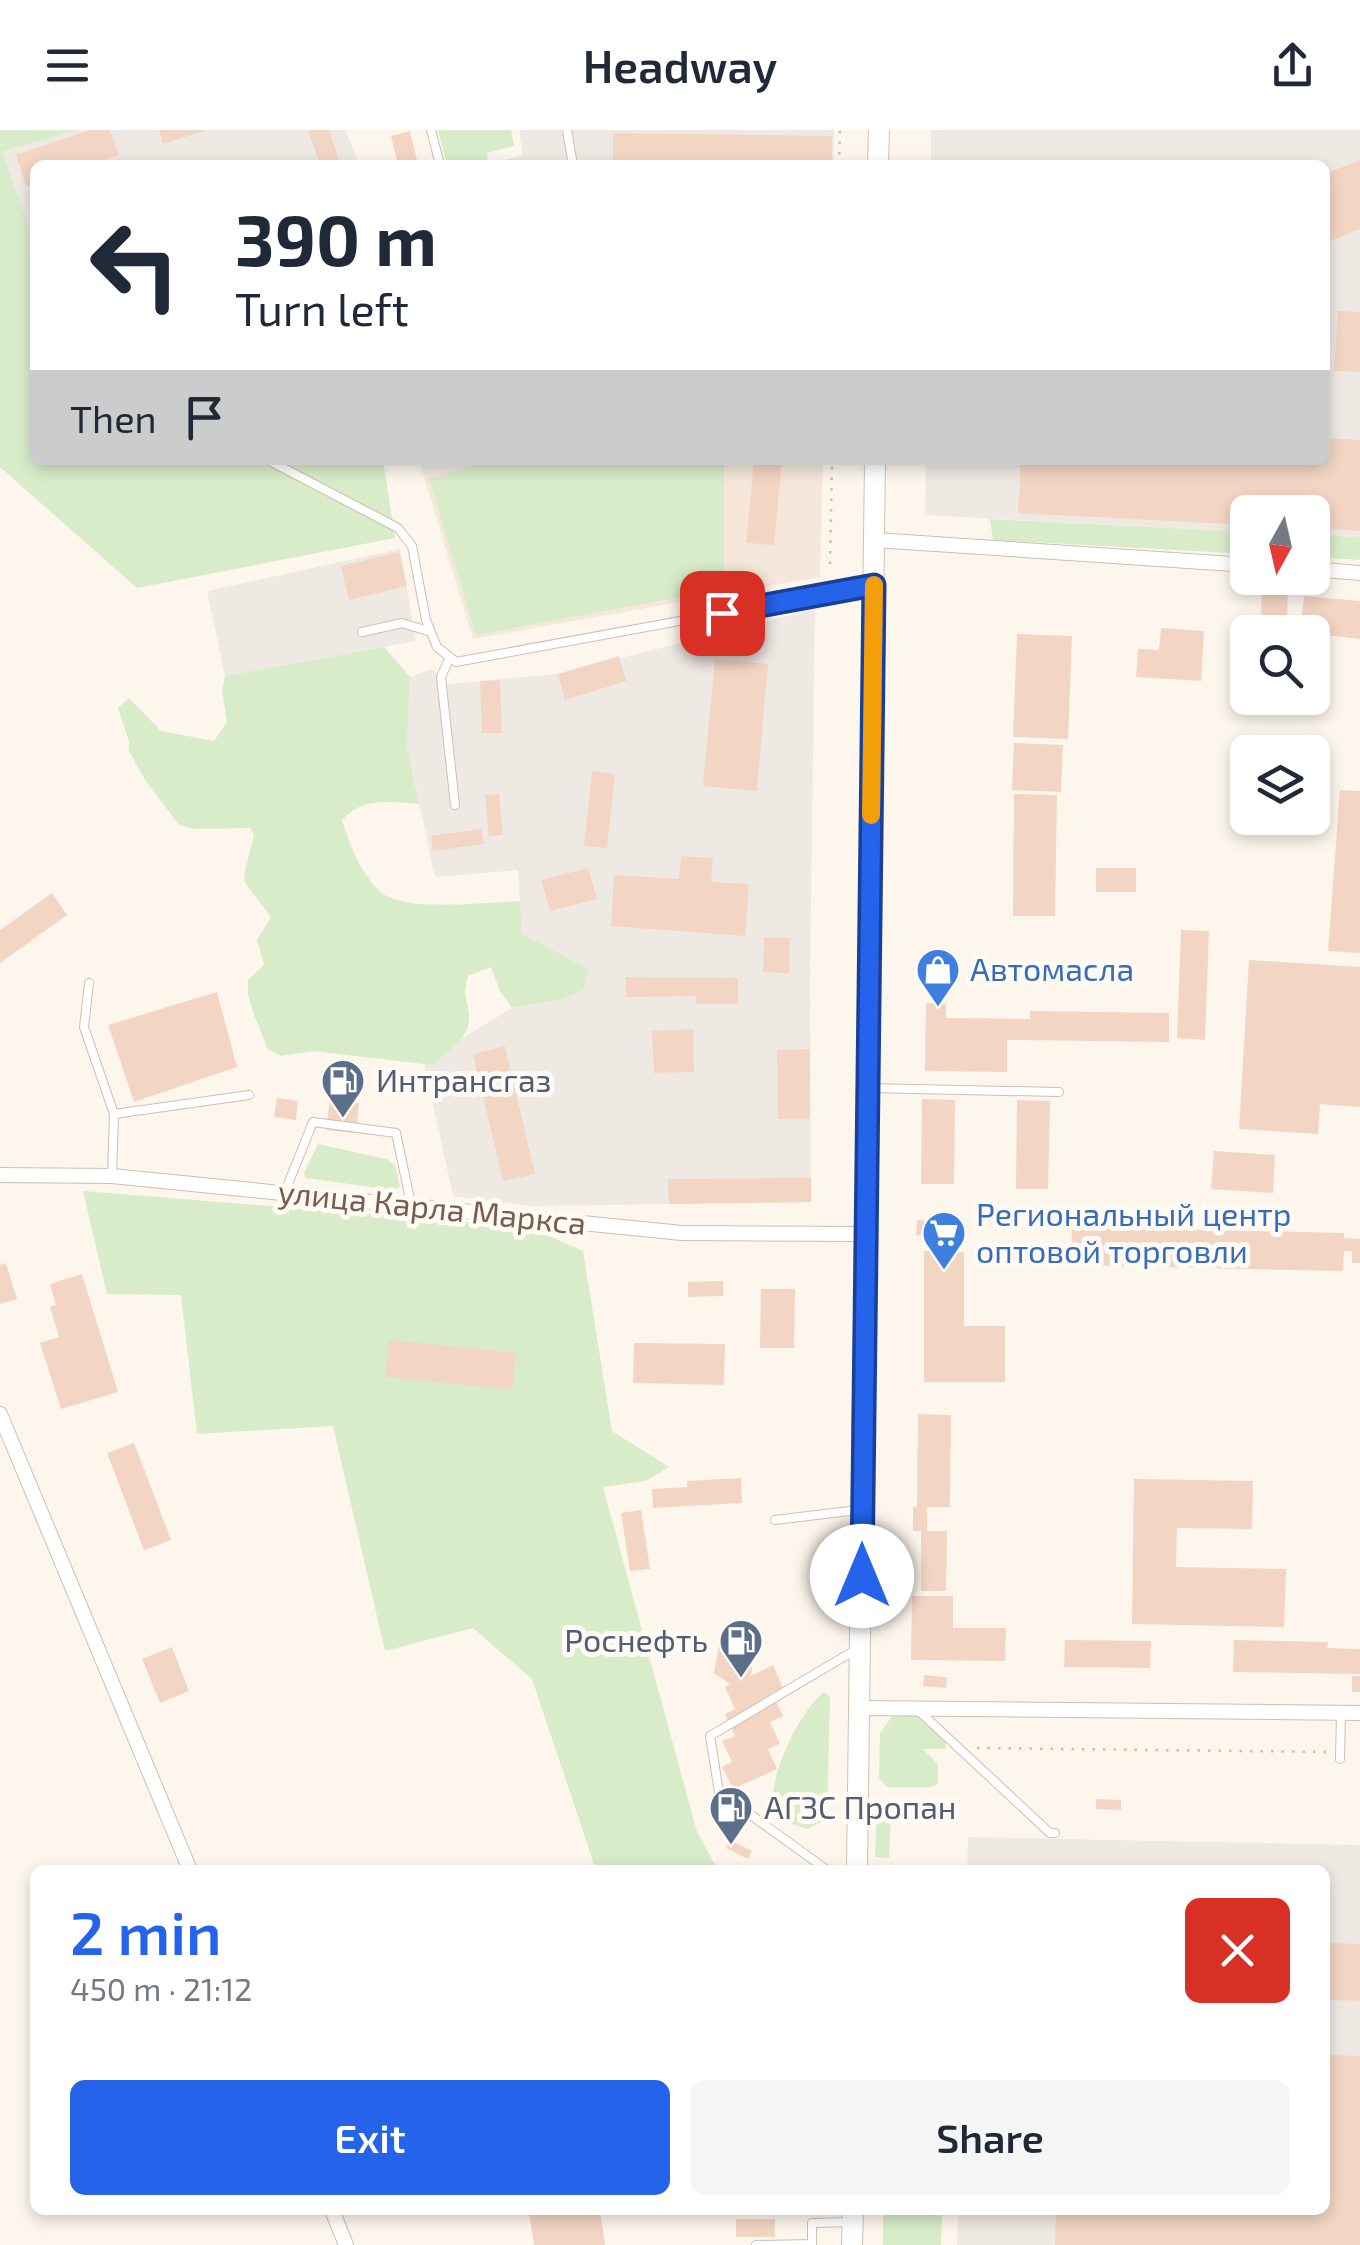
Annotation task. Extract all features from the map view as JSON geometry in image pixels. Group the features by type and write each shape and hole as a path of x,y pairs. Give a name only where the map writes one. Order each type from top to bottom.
{"main road":[{"path":"878,160 879,130"},
{"path":"857,1865 875,465"},
{"path":"852,2245 853,2216"}],"street":[{"path":"875,540 1230,564"},
{"path":"1330,571 1360,573"},
{"name":"улица Карла Маркса","path":"0,1174 112,1176 682,1233 865,1234"},
{"path":"0,1414 188,1865"},
{"path":"860,1708 1360,1713"},
{"path":"334,2215 346,2245"}],"lane":[{"path":"431,130 439,160"},
{"path":"566,130 572,160"},
{"path":"278,465 398,528 412,546 431,632 438,646 456,662 874,585"},
{"path":"362,632 402,623 431,632"},
{"path":"450,657 441,677 454,805"},
{"path":"89,983 84,1027 114,1114 112,1176"},
{"path":"867,1088 1059,1092"},
{"path":"114,1114 248,1095"},
{"path":"284,1194 313,1122 396,1133 411,1204"},
{"path":"775,1520 863,1509"},
{"path":"819,1865 719,1792 710,1736 861,1647"},
{"path":"916,1708 1050,1833 1055,1833"},
{"path":"1341,1713 1341,1756"},
{"path":"756,2245 812,2244 812,2224 853,2216"}],"path":[{"path":"839,160 840,130"},
{"path":"830,564 832,465"},
{"path":"958,1748 1341,1756"}],"shaded area":[{"path":"76,130 346,130 357,160 30,160 30,228 2,152"},
{"path":"519,130 834,130 834,160 505,160 523,155"},
{"path":"931,130 1360,130 1360,537 1330,536 1330,495 1230,495 1230,531 925,515 926,465 1330,465 1330,160 931,160"},
{"path":"420,465 466,465 424,477"},
{"path":"466,465 823,465 820,577 473,639 424,477"},
{"path":"400,549 416,641 225,676 207,591"},
{"path":"815,609 811,1202 531,1206 453,1196 424,1064 432,1064 464,1037 512,1008 558,1000 522,934 518,870 435,877 407,746 410,677 432,669 449,684 558,674"},
{"path":"968,1837 1360,1845 1360,2245 957,2245 958,2215 1330,2215 1330,1865 967,1865"}],"green space":[{"path":"0,130 76,130 2,152 30,228 30,465 384,465 395,538 137,588 0,467"},
{"path":"438,130 511,130 514,146 487,153 488,160 446,160"},
{"path":"476,465 724,465 724,589 476,635 429,479"},
{"path":"990,519 1230,531 1230,553 993,540"},
{"path":"1330,536 1360,537 1360,560 1330,558"},
{"path":"384,647 410,677 407,746 419,804 368,804 342,820 364,872 385,895 414,903 520,901 522,934 588,969 584,990 558,1000 512,1008 491,967 468,976 466,1031 432,1065 314,1051 281,1056 268,1049 248,994 248,980 264,965 257,940 271,917 245,880 254,835 250,828 194,829 179,825 129,751 118,708 129,698 161,731 214,741 227,722 222,690 225,676"},
{"path":"318,1144 386,1159 395,1165 400,1187 393,1190 306,1178 304,1173"},
{"path":"83,1191 529,1227 583,1251 612,1431 669,1467 646,1481 603,1487 697,1832 715,1865 594,1865 532,1679 473,1628 385,1651 333,1426 197,1434 181,1295 107,1294"},
{"path":"824,1692 830,1697 827,1819 807,1829 783,1821 774,1801 774,1787 797,1726"},
{"path":"914,1712 946,1741 946,1749 923,1749 938,1764 938,1784 887,1787 879,1778 880,1733 894,1714"},
{"path":"886,1803 891,1811 889,1858 875,1857 877,1808"},
{"path":"883,2215 942,2215 941,2245 883,2245"}],"building":[{"path":"90,130 110,130 119,155 104,160 30,160 30,185 26,186 16,155"},
{"path":"159,130 204,130 204,131 163,144"},
{"path":"308,130 329,130 339,160 318,160"},
{"path":"410,131 417,160 397,160 391,136"},
{"path":"613,133 832,136 832,160 613,160"},
{"path":"1360,160 1360,229 1330,241 1330,172"},
{"path":"1338,311 1360,312 1360,372 1334,371"},
{"path":"1330,438 1360,440 1360,531 1330,529 1330,495 1230,495 1230,524 1018,513 1021,465 1330,465"},
{"path":"754,465 782,465 774,545 746,543"},
{"path":"399,552 407,586 349,600 341,566"},
{"path":"1262,595 1288,595 1287,615 1261,615"},
{"path":"1304,596 1360,601 1360,639 1330,636 1330,615 1302,615"},
{"path":"1161,628 1204,631 1201,681 1136,677 1138,649 1159,650"},
{"path":"1017,634 1072,636 1068,739 1013,737"},
{"path":"619,656 626,681 565,700 558,674"},
{"path":"715,659 768,664 757,791 703,786"},
{"path":"500,680 502,733 482,733 480,681"},
{"path":"1014,743 1063,745 1061,792 1012,790"},
{"path":"592,771 615,774 607,848 584,846"},
{"path":"1340,790 1360,791 1360,953 1328,951"},
{"path":"499,794 503,835 489,836 485,795"},
{"path":"1014,794 1057,795 1055,916 1013,916"},
{"path":"481,829 484,844 433,851 431,836"},
{"path":"681,856 713,858 711,882 749,884 745,936 611,926 614,875 679,879"},
{"path":"588,868 597,899 550,911 541,880"},
{"path":"1096,868 1136,868 1136,892 1096,892"},
{"path":"52,893 67,915 0,963 0,930"},
{"path":"1181,930 1209,931 1205,1040 1177,1038"},
{"path":"764,937 790,938 789,973 763,972"},
{"path":"1249,960 1360,967 1360,1107 1320,1104 1318,1134 1239,1129"},
{"path":"626,977 738,978 738,1004 696,1004 696,996 626,997"},
{"path":"217,992 237,1067 134,1102 108,1025"},
{"path":"926,1003 946,1004 946,1018 1030,1019 1030,1011 1169,1013 1169,1042 1007,1040 1007,1072 925,1071"},
{"path":"693,1029 694,1072 654,1073 652,1031"},
{"path":"505,1046 535,1174 503,1181 473,1054"},
{"path":"810,1049 810,1119 778,1119 777,1050"},
{"path":"277,1098 298,1101 296,1120 274,1117"},
{"path":"922,1099 955,1100 954,1184 921,1184"},
{"path":"330,1100 359,1103 356,1133 326,1130"},
{"path":"1017,1100 1050,1101 1048,1189 1016,1189"},
{"path":"1214,1151 1275,1155 1273,1193 1211,1189"},
{"path":"811,1178 811,1202 669,1204 668,1179"},
{"path":"917,1220 933,1221 932,1236 916,1235"},
{"path":"1072,1227 1344,1233 1344,1238 1360,1239 1360,1263 1352,1263 1352,1251 1344,1251 1343,1271 1071,1265"},
{"path":"924,1251 964,1252 964,1326 1005,1326 1005,1382 924,1382"},
{"path":"6,1263 17,1299 0,1304 0,1265"},
{"path":"82,1274 118,1392 61,1409 40,1343 59,1337 50,1307 56,1305 50,1284"},
{"path":"723,1281 723,1296 688,1297 688,1282"},
{"path":"761,1289 795,1289 794,1348 760,1348"},
{"path":"389,1340 516,1353 512,1390 385,1377"},
{"path":"634,1343 725,1344 724,1385 633,1383"},
{"path":"918,1414 951,1415 950,1507 927,1507 927,1531 947,1531 946,1591 921,1591 921,1531 913,1531"},
{"path":"134,1443 171,1540 144,1550 107,1453"},
{"path":"741,1478 742,1503 653,1508 652,1489 687,1487 687,1481"},
{"path":"1134,1479 1253,1481 1252,1529 1177,1528 1176,1567 1286,1569 1284,1627 1132,1624"},
{"path":"641,1510 650,1569 630,1571 621,1513"},
{"path":"815,1551 826,1551 826,1570 815,1570"},
{"path":"912,1596 953,1596 953,1628 1006,1628 1005,1661 911,1660"},
{"path":"730,1640 753,1655 751,1676 773,1665 783,1688 772,1693 783,1716 770,1722 780,1744 768,1749 777,1769 733,1789 722,1767 732,1762 722,1741 735,1736 725,1714 735,1709 725,1687 730,1684 714,1673 719,1645"},
{"path":"1065,1640 1151,1641 1150,1668 1064,1667"},
{"path":"1234,1640 1328,1642 1327,1648 1360,1649 1360,1674 1233,1672"},
{"path":"172,1647 189,1691 160,1703 142,1659"},
{"path":"924,1675 947,1677 946,1688 923,1686"},
{"path":"1352,1676 1360,1676 1360,1692 1352,1692"},
{"path":"1096,1799 1121,1800 1121,1810 1096,1809"},
{"path":"730,1840 752,1851 748,1859 726,1848"},
{"path":"1330,1943 1360,1944 1360,2001 1330,2000"},
{"path":"1330,2055 1360,2056 1360,2245 1055,2245 1056,2215 1330,2215"},
{"path":"529,2215 601,2215 605,2245 534,2245"},
{"path":"736,2219 775,2219 775,2237 736,2237"}],"slow traffic":[{"path":"871,815 874,585"}],"place":[{"name":"Автомасла","path":"938,1008"},
{"name":"Интрансгаз","path":"343,1119"},
{"name":"Региональный центр оптовой торговли","path":"944,1271"},
{"name":"Роснефть","path":"741,1679"},
{"name":"АГЗС Пропан","path":"731,1846"}],"route":[{"path":"722,613 874,585 862,1576"}]}
